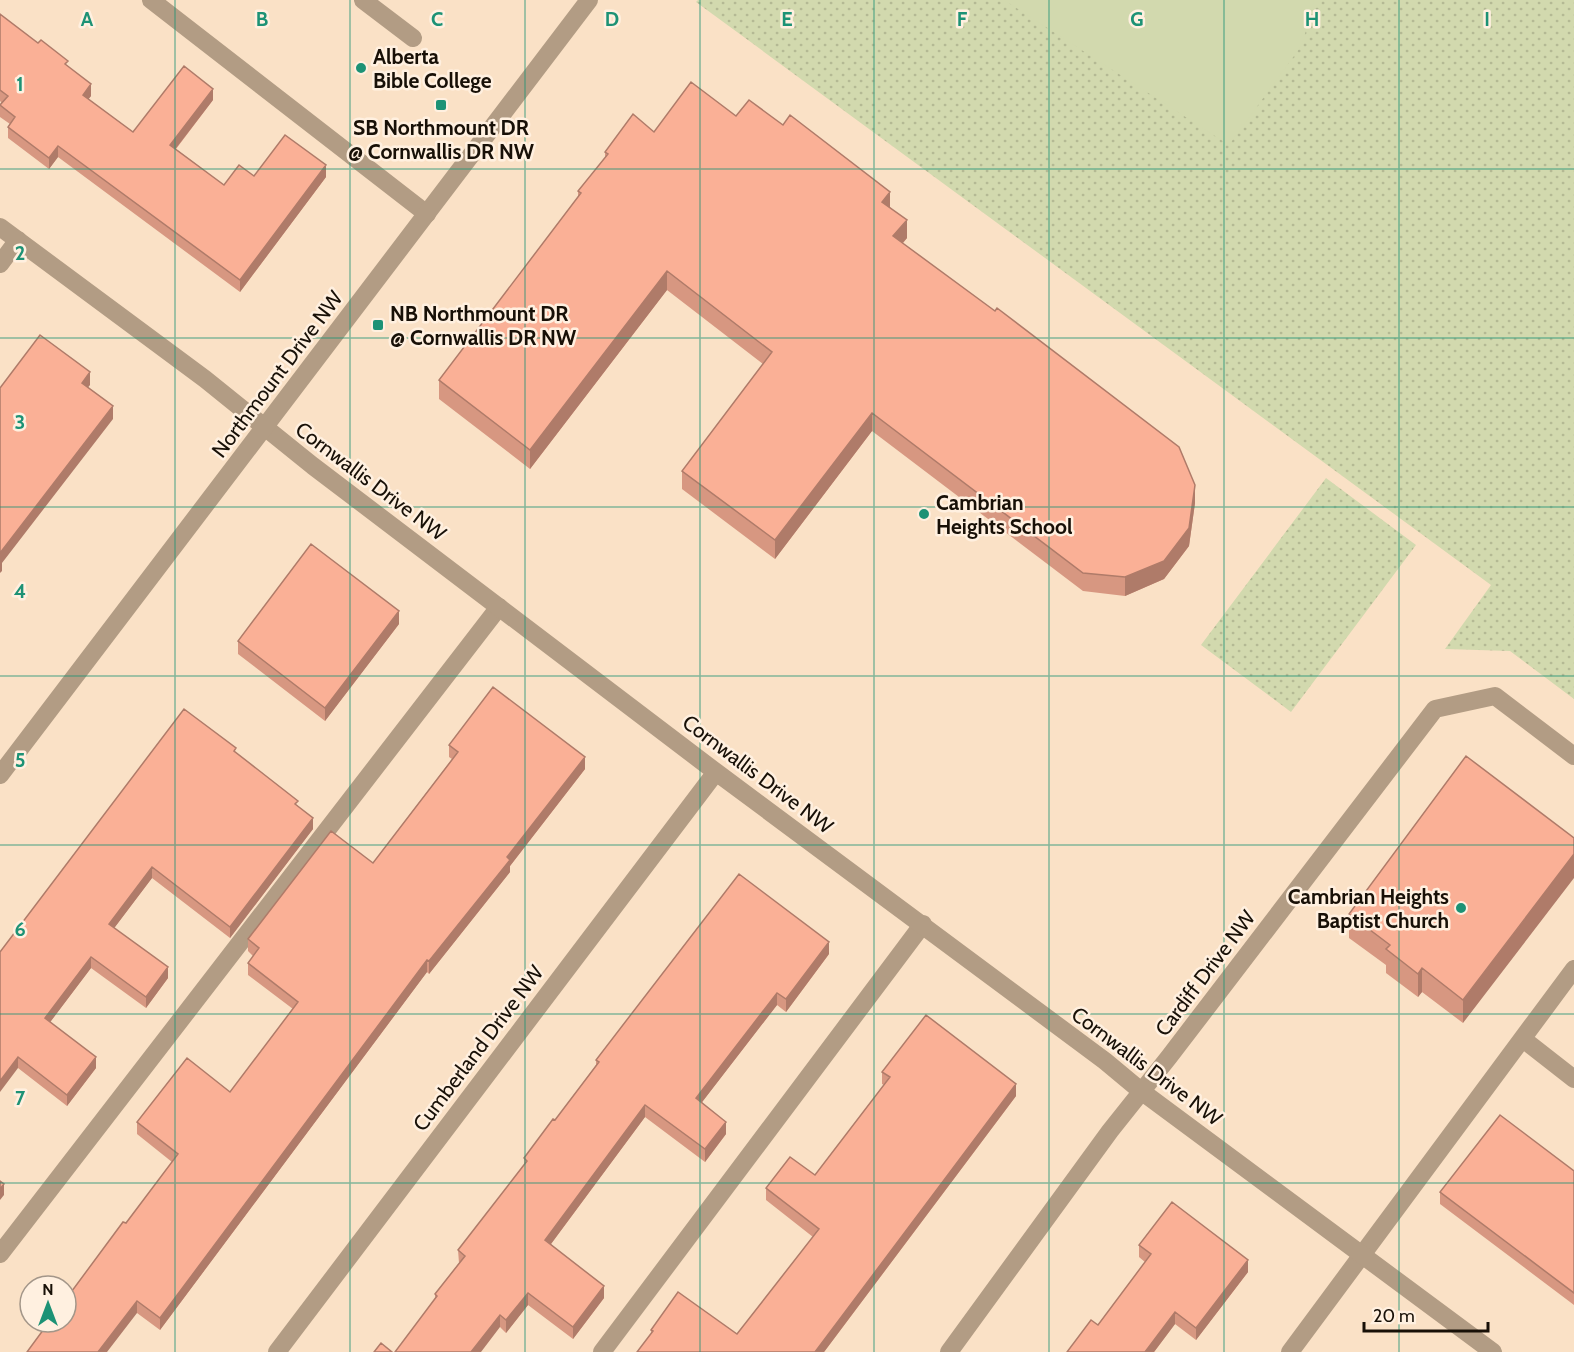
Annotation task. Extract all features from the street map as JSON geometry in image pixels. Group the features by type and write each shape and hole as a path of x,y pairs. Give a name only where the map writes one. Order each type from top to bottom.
{"street":[{"path":"151,0 427,214"},
{"path":"363,0 413,38"},
{"name":"Northmount Drive NW","path":"0,775 589,0"},
{"name":"Cornwallis Drive NW","path":"0,227 204,379 264,428 716,772 923,924 1105,1061 1141,1091 1493,1352"},
{"path":"0,264 18,240"},
{"path":"0,1254 500,607"},
{"name":"Cardiff Drive NW","path":"949,1352 1110,1131 1435,709 1495,696 1574,756"},
{"name":"Cumberland Drive NW","path":"277,1352 716,772"},
{"path":"602,1352 923,924"},
{"path":"1290,1352 1574,969"},
{"path":"1523,1039 1574,1079"}],"green space":[{"path":"698,0 1574,0 1574,699 1510,651 1445,649 1491,585 696,2"},
{"path":"1004,0 1314,0 1302,45 1229,145"},
{"path":"1326,478 1416,545 1291,712 1201,645"}],"building":[{"path":"0,14 38,43 41,40 68,61 65,64 91,84 83,95 133,132 184,66 213,89 170,145 224,185 239,165 254,176 285,135 326,165 240,280 58,146 49,158 8,127 15,117 0,105 8,96 0,90"},
{"path":"691,82 736,116 749,100 783,125 790,115 890,192 882,202 907,220 893,236 995,311 997,308 1179,447 1195,485 1189,528 1164,561 1125,577 1083,573 872,413 775,540 682,471 772,352 667,271 530,450 439,380 581,193 578,191 608,154 605,152 633,114 654,132"},
{"path":"40,335 90,372 82,383 113,406 0,553 0,388"},
{"path":"311,544 399,611 325,708 238,641"},
{"path":"493,687 585,757 507,857 510,860 429,961 427,960 160,1318 137,1301 98,1352 27,1352 40,1334 78,1334 78,1283 178,1154 137,1122 187,1058 230,1092 298,1002 248,963 259,948 248,939 331,831 373,863 458,752 449,745"},
{"path":"184,709 236,748 234,751 298,801 295,804 313,818 230,927 152,867 109,924 168,967 146,997 91,957 45,1018 96,1057 67,1095 18,1057 0,1081 0,952"},
{"name":"Cambrian Heights Baptist Church","path":"1466,756 1574,838 1574,854 1463,1000 1422,968 1418,974 1386,949 1390,945 1349,914"},
{"path":"739,874 829,942 786,999 777,993 696,1098 726,1122 705,1149 645,1105 545,1240 604,1286 573,1327 528,1293 506,1320 500,1315 471,1352 395,1352 437,1296 435,1294 465,1256 458,1250 527,1161 524,1158 599,1062 596,1060"},
{"path":"926,1015 1016,1084 815,1352 637,1352 678,1292 737,1334 819,1229 766,1188 790,1157 815,1175 890,1077 882,1072"},
{"path":"1500,1115 1574,1171 1574,1293 1440,1192"},
{"path":"1172,1202 1248,1260 1196,1328 1175,1312 1145,1352 1067,1352 1091,1320 1098,1325 1151,1254 1139,1245"},
{"path":"381,1343 392,1352 374,1352"}],"place":[{"name":"Alberta Bible College","path":"361,68"},
{"name":"SB Northmount DR @ Cornwallis DR NW","path":"441,105"},
{"name":"NB Northmount DR @ Cornwallis DR NW","path":"378,325"},
{"name":"Cambrian Heights School","path":"924,514"},
{"name":"Cambrian Heights Baptist Church","path":"1461,908"}]}
